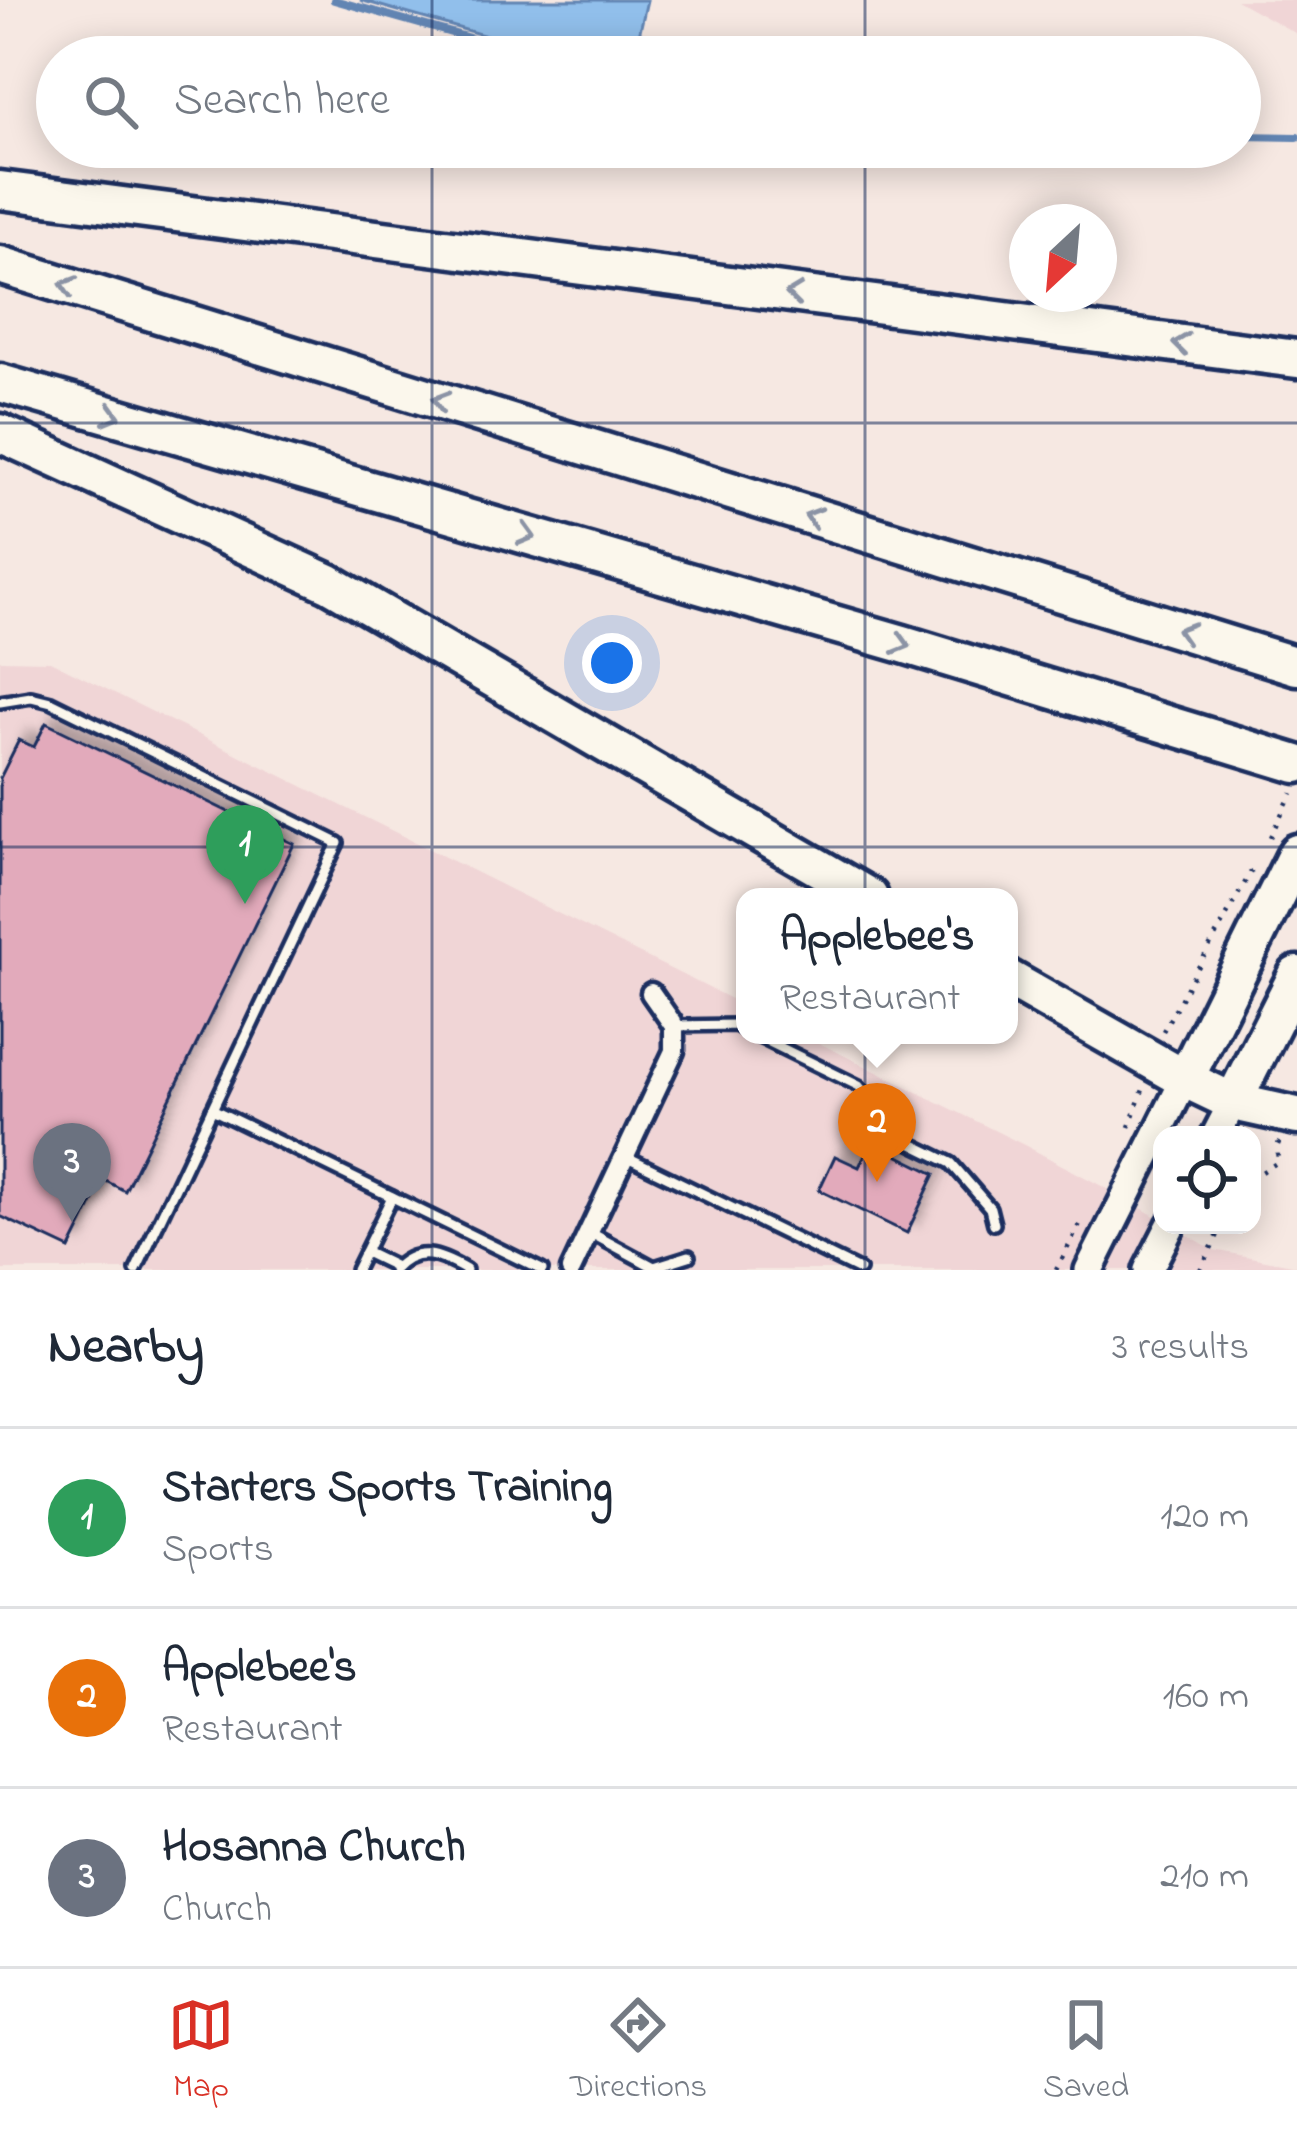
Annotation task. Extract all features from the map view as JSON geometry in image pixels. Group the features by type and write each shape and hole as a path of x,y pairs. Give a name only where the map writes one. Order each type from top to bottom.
{"highway":[{"path":"0,190 1297,359"},
{"path":"0,265 1297,666"},
{"path":"0,382 903,644 1297,764"},
{"path":"0,433 329,583 854,888"},
{"path":"1185,1079 1287,850"},
{"path":"1233,1102 1297,975"},
{"path":"1018,984 1233,1102 1297,1116"}],"main road":[{"path":"1089,1270 1185,1079"},
{"path":"1221,1126 1233,1102"},
{"path":"1148,1270 1166,1234"}],"street":[{"path":"572,1270 674,1051 674,1026 651,993"}],"lane":[{"path":"0,702 31,698 51,702 338,843 136,1270"},
{"path":"674,1026 736,1026"},
{"path":"773,1044 859,1086 900,1138 952,1163 990,1208 994,1224"},
{"path":"212,1109 542,1270"},
{"path":"626,1156 860,1270"},
{"path":"356,1270 392,1197"},
{"path":"589,1232 653,1269 688,1256"},
{"path":"365,1252 395,1268 408,1257 434,1254 466,1270"}],"path":[{"path":"1287,850 1297,783"},
{"path":"1200,1270 1218,1234"}],"shaded area":[{"path":"1236,0 1297,0 1297,34"},
{"path":"0,660 50,661 736,1002 736,1044 821,1044 1113,1192 1153,1215 1153,1234 1186,1234 1214,1250 1297,1266 1297,1270 0,1270"}],"water":[{"path":"360,0 647,0 639,36 486,36"}],"building":[{"path":"46,723 294,844 125,1191 104,1180 70,1249 0,1216 0,778 19,740 34,747"},
{"path":"871,1142 935,1174 907,1233 819,1190 835,1156 859,1167"}],"waterway":[{"path":"334,0 462,36"},
{"path":"1261,136 1297,137"}],"place":[{"name":"Starters Sports Training","path":"245,904"},
{"name":"Applebee's","path":"877,1182"},
{"name":"Hosanna Church","path":"72,1222"}]}
